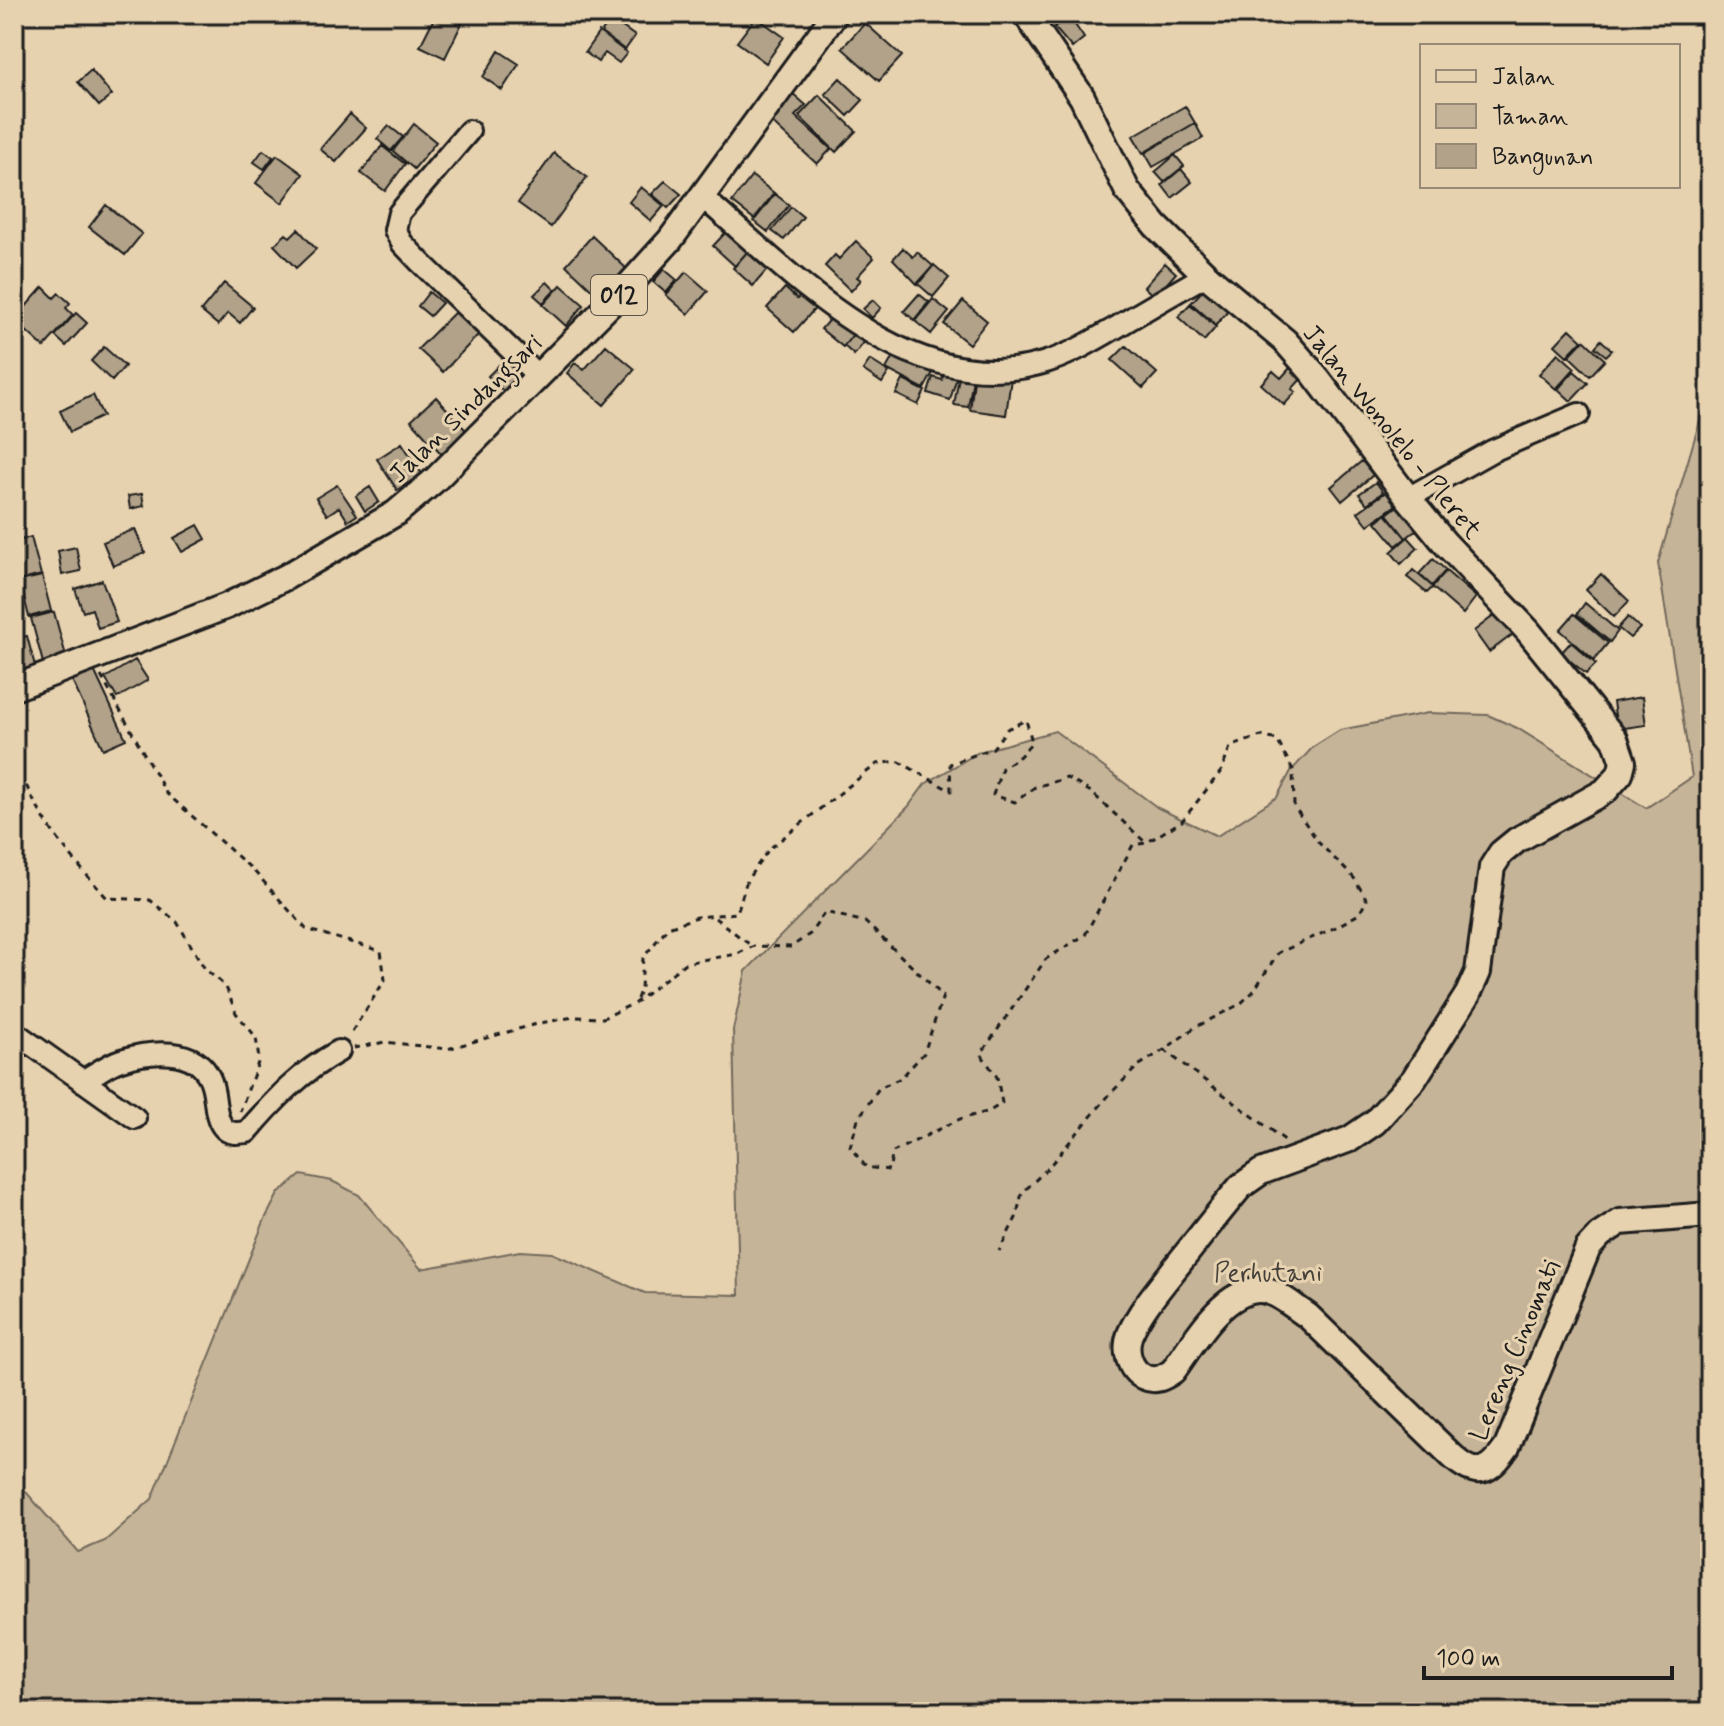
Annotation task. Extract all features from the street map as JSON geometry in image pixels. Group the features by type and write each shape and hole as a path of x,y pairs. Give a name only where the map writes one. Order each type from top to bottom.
{"main road":[{"name":"Jalan Sindangsari","path":"14,688 227,606 286,577 396,513 436,479 670,240 835,14"},
{"name":"Jalan Wonolelo - Pleret","path":"1026,14 1082,97 1127,190 1156,226 1206,275 1285,341 1313,373 1444,542 1528,631 1615,739 1623,762 1620,774"},
{"name":"Lereng Cinomati","path":"1620,774 1605,791 1517,840 1501,853 1492,867 1488,883 1478,972 1468,994 1422,1067 1375,1122 1350,1139 1261,1172 1241,1186 1151,1299 1131,1333 1128,1342 1130,1361 1137,1372 1147,1378 1164,1377 1173,1371 1219,1309 1237,1296 1259,1289 1281,1297 1308,1316 1465,1468 1479,1472 1494,1465 1507,1447 1588,1248 1600,1235 1620,1222 1710,1215"}],"street":[{"path":"469,131 399,213 395,230 402,243 420,262 538,376"},
{"path":"701,196 861,328 889,344 963,367 998,370 1046,362 1076,350 1206,275"},
{"path":"1408,498 1492,451 1579,414"},
{"path":"14,1032 135,1118"},
{"path":"82,1081 119,1060 169,1052 192,1058 210,1078 223,1127 231,1133 247,1132 281,1092 313,1065 339,1051"}],"path":[{"path":"91,658 166,793 254,871 306,929 381,951 385,980 339,1051"},
{"path":"635,1003 641,988 643,958 668,927 697,917 737,913 747,880 769,849 877,764 898,761 951,791 950,764 993,748 1007,729 1026,720 1032,742 1020,756 1002,768 993,795 1015,802 1035,787 1067,778 1091,792 1146,843"},
{"path":"339,1051 385,1042 447,1049 540,1023 574,1017 603,1018 635,1003 685,963 737,954 753,947 791,947 810,934 825,912 844,914 865,922 943,996 924,1053 901,1078 879,1088 858,1119 850,1147 866,1167 889,1170 893,1152 960,1119 990,1111 1002,1103 997,1077 981,1054 1046,959 1085,935 1133,845 1146,843 1182,821 1222,770 1230,747 1261,736 1277,740 1293,770 1294,806 1318,842 1354,878 1367,900 1359,914 1278,953 1253,992 1240,1004 1194,1028 1138,1066 1022,1193 1016,1218 999,1251"},
{"path":"14,783 27,787 41,817 63,849 107,898 150,900 177,922 205,969 226,987 236,1013 256,1037 259,1060 231,1133"},
{"path":"713,916 753,947"},
{"path":"1164,1050 1305,1155"}],"green space":[{"name":"Perhutani","path":"1710,386 1710,1712 14,1712 14,1478 78,1552 105,1541 152,1499 265,1219 278,1194 301,1175 332,1181 359,1195 421,1269 520,1251 552,1253 645,1293 739,1295 733,1030 746,971 908,807 925,784 979,752 1055,731 1158,808 1217,836 1277,797 1291,771 1313,747 1340,730 1428,713 1488,715 1517,728 1646,808 1692,777 1658,563"}],"building":[{"path":"436,14 450,14 463,21 445,58 420,46"},
{"path":"1041,14 1064,14 1051,25"},
{"path":"1069,16 1084,38 1072,48 1054,27"},
{"path":"756,17 784,37 766,63 737,42"},
{"path":"611,19 635,36 625,50 601,33"},
{"path":"865,23 902,56 879,81 842,48"},
{"path":"599,32 627,53 619,63 605,53 598,62 585,52"},
{"path":"499,51 519,64 502,90 483,77"},
{"path":"91,70 112,95 99,106 78,82"},
{"path":"840,78 863,100 848,116 825,94"},
{"path":"792,93 806,105 795,116 831,149 817,164 768,119"},
{"path":"819,95 856,131 836,152 799,116"},
{"path":"1185,106 1195,123 1143,153 1133,136"},
{"path":"350,114 366,128 336,162 320,149"},
{"path":"1195,123 1203,138 1153,167 1145,153"},
{"path":"414,124 436,142 414,169 393,151"},
{"path":"389,126 403,137 391,151 377,139"},
{"path":"382,146 405,164 385,191 361,173"},
{"path":"263,150 273,157 264,169 254,162"},
{"path":"554,153 587,177 551,227 518,203"},
{"path":"277,155 303,174 282,203 256,183"},
{"path":"1175,155 1184,166 1164,182 1155,172"},
{"path":"1181,169 1192,182 1172,198 1162,185"},
{"path":"752,176 774,193 754,219 732,202"},
{"path":"665,181 681,194 668,208 652,194"},
{"path":"641,187 664,206 651,221 629,202"},
{"path":"775,194 789,205 768,232 754,221"},
{"path":"106,205 142,234 125,255 89,227"},
{"path":"791,207 803,217 784,240 772,231"},
{"path":"298,229 316,249 296,268 274,245 286,234 290,237"},
{"path":"727,231 756,248 751,254 748,251 735,266 713,246"},
{"path":"592,236 628,270 602,299 566,265"},
{"path":"856,241 874,258 857,277 861,280 851,291 825,266 835,255 839,259"},
{"path":"903,248 913,257 917,252 933,266 917,284 893,259"},
{"path":"747,252 767,270 753,286 733,268"},
{"path":"1165,263 1176,273 1155,297 1144,287"},
{"path":"934,265 949,278 933,297 918,284"},
{"path":"664,269 677,280 666,293 653,282"},
{"path":"686,272 708,291 688,314 666,295"},
{"path":"547,282 555,290 543,303 534,295"},
{"path":"224,283 253,307 240,323 228,313 218,325 201,311"},
{"path":"561,285 584,305 566,326 543,305"},
{"path":"43,287 54,298 59,293 70,303 66,308 73,315 44,347 14,320"},
{"path":"785,288 797,299 805,291 819,304 794,332 767,308"},
{"path":"1205,288 1229,310 1216,325 1191,303"},
{"path":"429,292 442,303 430,316 418,306"},
{"path":"919,294 929,302 914,320 904,311"},
{"path":"933,299 949,312 931,334 915,321"},
{"path":"873,300 881,308 872,318 863,309"},
{"path":"963,301 987,321 969,344 944,324"},
{"path":"1190,304 1216,327 1204,341 1178,317"},
{"path":"457,310 480,333 443,372 418,349"},
{"path":"76,313 87,323 66,346 55,336"},
{"path":"832,316 854,333 843,347 821,329"},
{"path":"1570,329 1582,340 1567,356 1555,345"},
{"path":"855,332 866,340 854,355 844,346"},
{"path":"1584,340 1605,360 1590,376 1569,356"},
{"path":"1601,340 1612,350 1606,356 1595,347"},
{"path":"606,345 635,369 604,405 567,373 575,363 584,370"},
{"path":"1126,346 1157,373 1143,388 1112,360"},
{"path":"104,347 125,366 112,381 91,361"},
{"path":"895,353 918,366 920,361 935,369 924,389 886,369"},
{"path":"1558,353 1575,368 1556,389 1539,374"},
{"path":"507,357 522,372 503,391 488,376"},
{"path":"870,360 889,372 882,383 863,370"},
{"path":"946,366 959,370 950,400 928,393 933,377 942,380"},
{"path":"1290,368 1302,378 1292,389 1296,392 1284,405 1261,384 1273,371 1281,378"},
{"path":"960,371 974,373 968,407 954,405"},
{"path":"1574,371 1588,383 1571,401 1558,389"},
{"path":"975,373 1011,378 1006,415 970,410"},
{"path":"903,380 925,391 918,405 896,394"},
{"path":"93,395 103,416 70,432 60,411"},
{"path":"436,397 471,436 446,459 411,420"},
{"path":"402,443 422,474 397,490 377,459"},
{"path":"1362,461 1373,475 1342,501 1331,487"},
{"path":"1376,482 1383,492 1367,504 1359,494"},
{"path":"337,485 357,515 348,521 339,507 327,515 316,498"},
{"path":"370,487 379,502 365,511 356,496"},
{"path":"1386,492 1396,505 1368,525 1358,512"},
{"path":"142,494 144,506 130,509 128,496"},
{"path":"1404,501 1423,525 1406,538 1387,514"},
{"path":"1386,514 1406,538 1396,546 1376,522"},
{"path":"198,525 206,539 182,552 174,538"},
{"path":"135,529 145,553 113,566 103,542"},
{"path":"31,537 41,575 19,581 14,569 14,542"},
{"path":"1408,537 1418,548 1401,564 1391,552"},
{"path":"76,547 81,571 62,575 58,551"},
{"path":"1433,559 1446,570 1432,586 1419,574"},
{"path":"1413,570 1433,587 1427,593 1407,577"},
{"path":"1446,571 1476,597 1463,614 1432,587"},
{"path":"1601,574 1629,601 1614,617 1586,590"},
{"path":"42,576 51,611 29,617 20,581"},
{"path":"102,580 117,622 98,628 92,609 83,612 75,589"},
{"path":"1585,603 1618,631 1610,642 1577,614"},
{"path":"1500,611 1516,632 1489,652 1474,631"},
{"path":"54,612 66,656 43,663 31,618"},
{"path":"1574,614 1608,643 1594,660 1560,630"},
{"path":"1628,617 1640,628 1630,638 1618,628"},
{"path":"27,636 35,666 17,671 14,639"},
{"path":"1571,642 1596,664 1586,674 1561,653"},
{"path":"135,660 148,680 117,698 105,678"},
{"path":"93,668 126,739 103,749 71,678"},
{"path":"1642,697 1646,725 1617,729 1613,702"}]}
